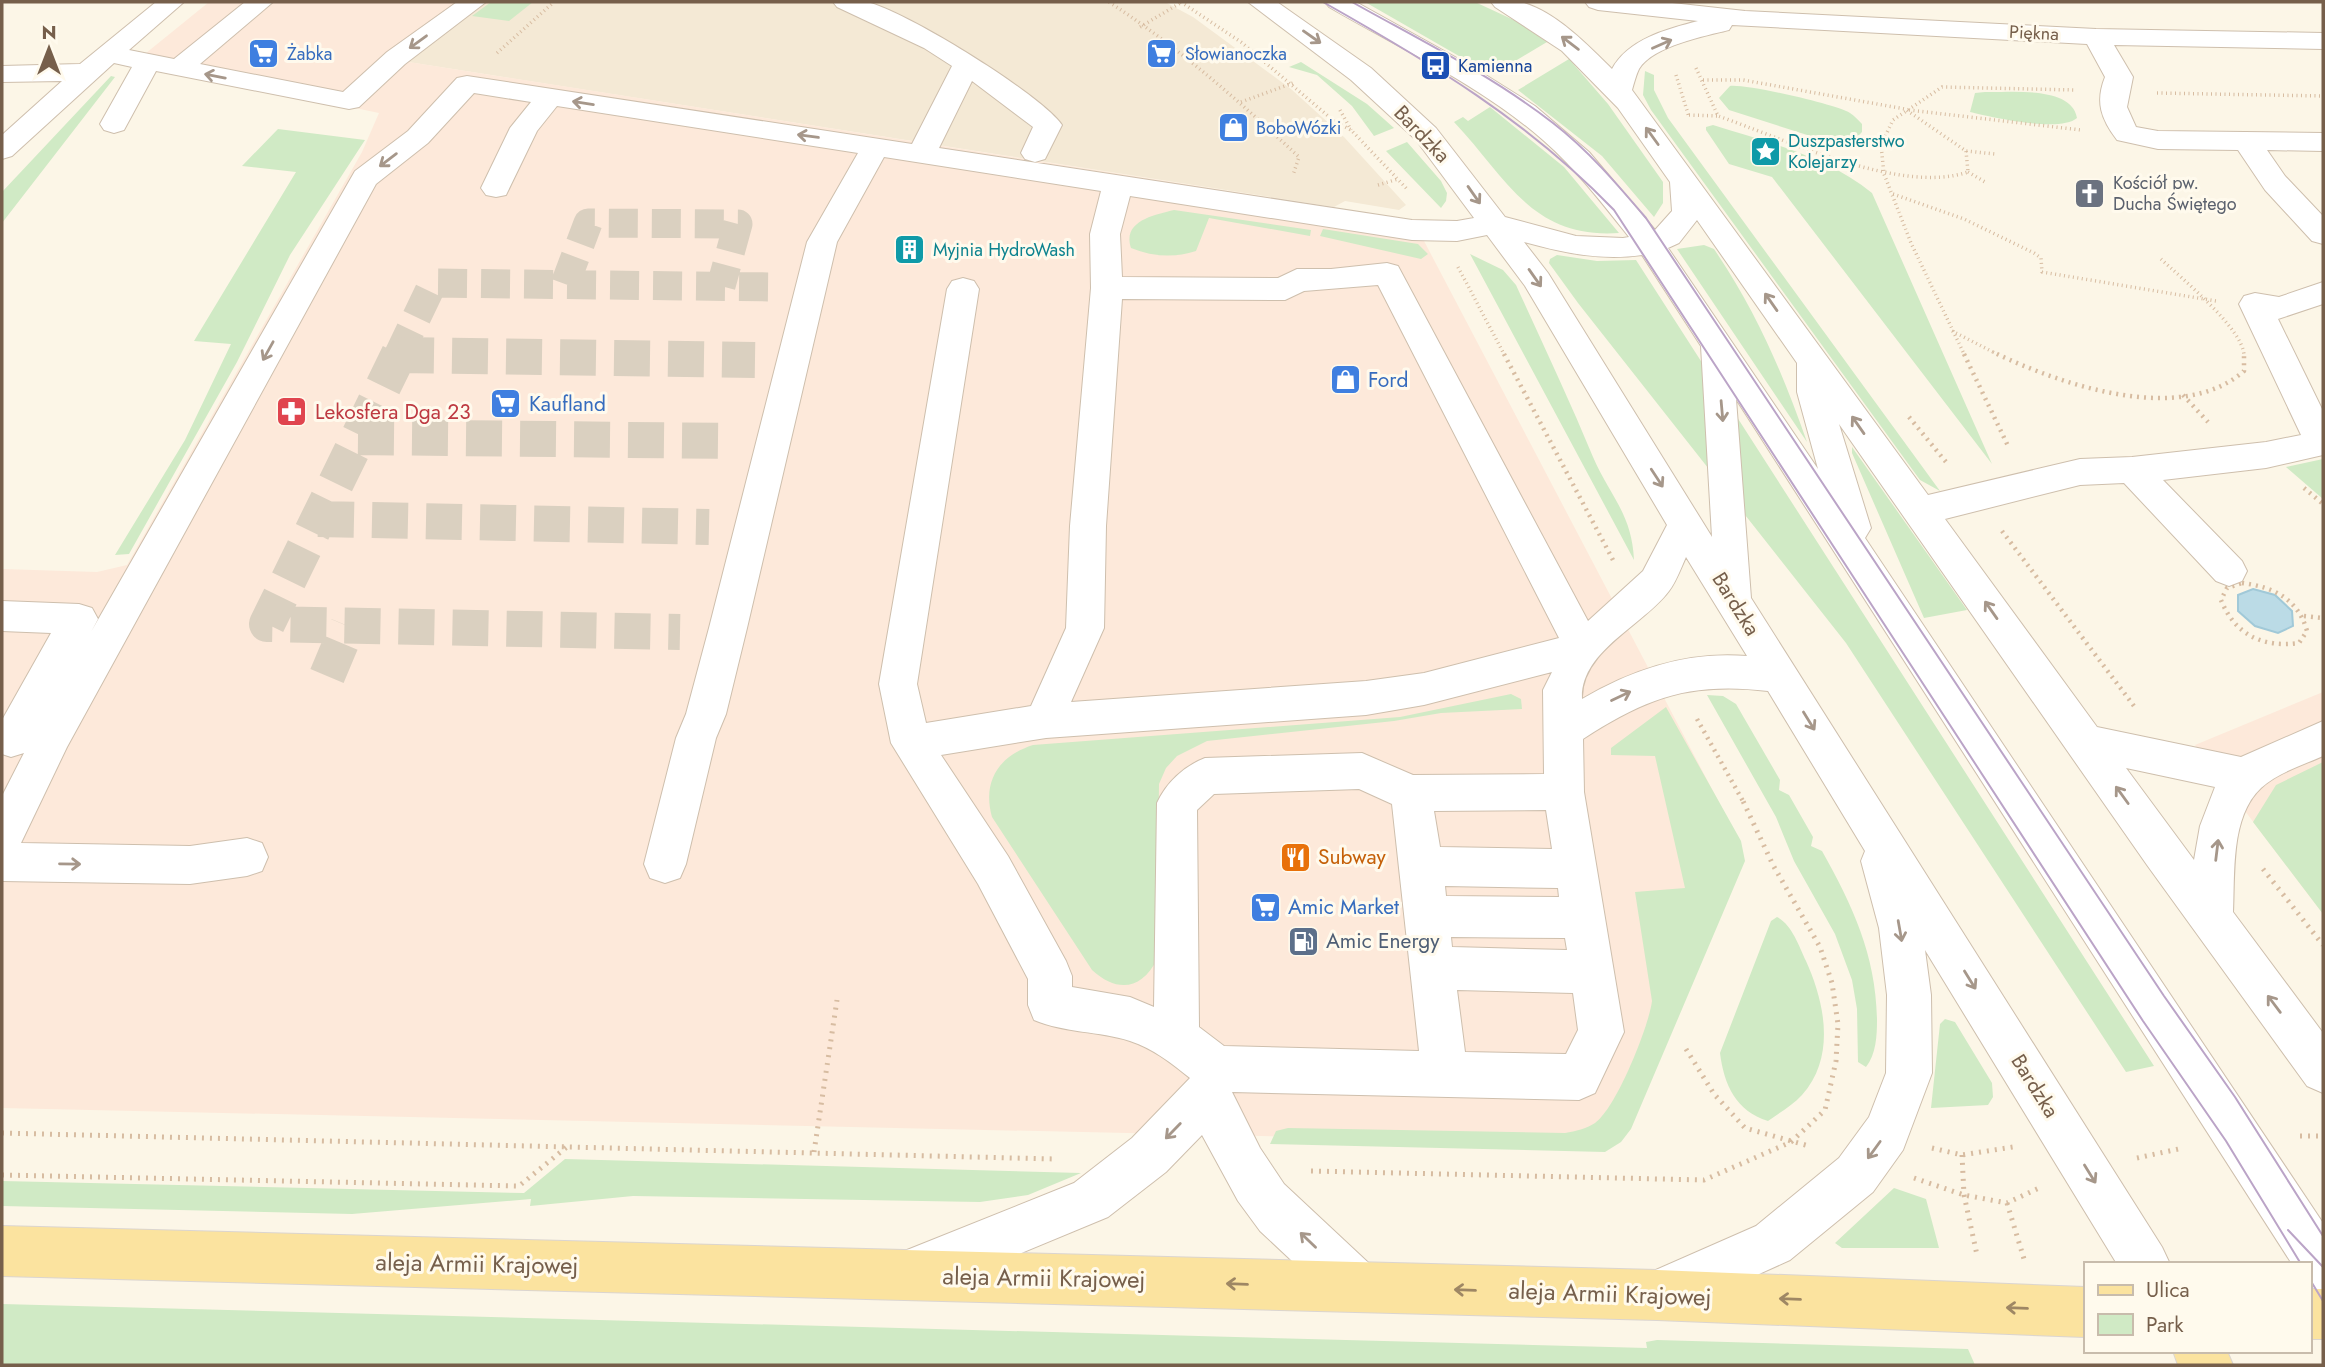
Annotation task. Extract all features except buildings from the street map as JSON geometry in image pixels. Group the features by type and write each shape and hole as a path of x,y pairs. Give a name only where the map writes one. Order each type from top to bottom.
{"main road":[{"name":"aleja Armii Krajowej","path":"2,1251 1657,1295 2084,1312"}],"street":[{"path":"2,150 87,72 172,2"},
{"path":"179,68 260,2"},
{"path":"108,54 349,101 396,58 473,2"},
{"path":"846,2 933,42 1048,125 1035,153"},
{"name":"Bardzka","path":"1261,2 1361,74 1418,127 1442,152 1537,280 2144,1262"},
{"path":"1338,2 1523,112 1578,157 1650,244 2117,946 2323,1267"},
{"path":"1504,2 1573,45 1593,62 1618,92 2323,1070"},
{"name":"Piękna","path":"1598,2 1745,19"},
{"name":"Piękna","path":"1618,92 1629,64 1652,48 1695,29 1785,11 2096,37 2323,41"},
{"path":"2096,37 2119,77 2114,92 2114,114 2127,134 2145,139 2248,143 2323,142"},
{"path":"114,124 148,61"},
{"path":"921,155 967,64"},
{"path":"2,74 87,72"},
{"path":"2,838 53,735 365,178 418,137 467,84 1440,233 1494,224 1576,246 1623,248 1650,244 1668,236 1688,213 1684,181"},
{"path":"496,188 524,128 549,97"},
{"path":"2248,143 2275,183 2323,234"},
{"path":"665,864 696,738 706,715 728,628 822,242 875,148"},
{"path":"1046,720 1057,687 1085,628 1088,526 1107,288 1105,234 1118,184"},
{"path":"1107,288 1285,289 1297,280 1331,280 1387,272 1583,648"},
{"path":"963,289 898,684 911,743 993,870 1050,976 1050,1005 1130,1019 1176,1038 1212,1083 1256,1186 1278,1216 1287,1220 1357,1287"},
{"path":"2255,304 2280,308 2323,293"},
{"path":"1920,511 2080,471 2132,470 2266,455 2315,445 2319,439 2314,426 2255,304"},
{"path":"1716,343 1735,601"},
{"path":"1811,358 1813,392 1855,533 1890,605"},
{"path":"2132,470 2229,571"},
{"path":"909,1275 1091,1200 1149,1155 1212,1083 1444,1072 1579,1077 1601,1032 1564,792 1562,690 1583,648 1646,591 1686,523"},
{"path":"2,616 79,619 11,740"},
{"path":"911,743 1046,720 1366,698 1424,689 1583,648"},
{"path":"1562,730 1601,705 1675,675 1721,671 1781,676"},
{"path":"2211,918 2222,817 2246,775 2323,738"},
{"path":"2084,742 2246,775"},
{"path":"1176,1038 1177,803 1205,776 1362,771 1411,793 1564,792"},
{"path":"1411,793 1428,915 1444,1072"},
{"path":"1657,1295 1773,1243 1856,1175 1886,1133 1909,1073 1909,995 1900,928 1870,818"},
{"path":"2,862 190,865 247,857"},
{"path":"1422,866 1576,869"},
{"path":"1428,915 1583,918"},
{"path":"1434,968 1590,972"}],"path":[{"path":"544,2 553,3"},
{"path":"1109,2 1241,102 1299,157 1293,176"},
{"path":"1142,25 1182,2 1211,20 1293,83 1334,121 1351,130 1398,179 1440,233 1646,591"},
{"path":"467,84 488,61 553,3"},
{"path":"1718,116 1703,80 1743,80 1905,109 2044,128 2127,134"},
{"path":"1241,102 1293,83"},
{"path":"2010,449 1951,331 1911,243 1884,174 1880,158 1881,145 1892,120 1942,87 2323,96"},
{"path":"1905,109 1966,151 1995,154"},
{"path":"1689,115 1718,116 1884,174 1953,177 1968,172 1985,181"},
{"path":"1966,151 1968,172"},
{"path":"1892,193 1964,219 2034,253 2041,258 2042,272 2179,296 2255,304"},
{"path":"1951,331 1993,352 2076,386 2139,395 2183,395 2227,385 2244,371 2244,349 2232,330 2161,260"},
{"path":"2183,395 2195,406"},
{"path":"2304,616 2307,631 2299,643 2283,647 2261,643 2240,631 2225,616 2221,600 2227,588 2242,583 2259,584 2293,602 2304,616 2323,618"},
{"path":"1300,1171 1704,1180 1791,1142 1825,1110 1837,1048 1838,1024 1832,983 1820,947 1773,865 1758,828 1722,768 1675,675"},
{"path":"814,1152 837,1000"},
{"path":"1686,1049 1714,1094 1745,1128 1791,1142"},
{"path":"2,1133 1057,1159"},
{"path":"2,1175 519,1186 551,1156 569,1145"},
{"path":"1978,1260 1964,1195 1962,1155 2023,1145"},
{"path":"1905,1175 1964,1195 2007,1203 2047,1184"},
{"path":"2007,1203 2025,1263"}],"shaded area":[{"path":"209,2 486,2 413,55 409,62 1413,220 1735,833 1742,861 1618,1144 2,1108 2,569 97,572 127,565 362,152 379,113 135,62"},
{"path":"486,2 1165,2 1193,17 1291,89 1344,137 1406,205 1399,210 1345,201 1334,207 408,62 412,55"},
{"path":"2323,692 2323,914 2195,745"}],"green space":[{"path":"491,2 533,2 509,21 472,16"},
{"path":"1365,2 1475,2 1516,21 1547,42 1492,75"},
{"path":"1569,59 1608,104 1663,182 1663,203 1654,217 1602,156 1518,90"},
{"path":"1301,62 1367,104 1394,128 1374,136 1352,106 1317,75 1289,67"},
{"path":"1645,71 1654,75 1654,90 1668,118 1940,491 1920,480 1651,110 1643,95"},
{"path":"111,76 115,77 2,223 2,192"},
{"path":"1730,86 1771,91 1841,109 1852,114 1862,124 1862,132 1853,141 1823,140 1729,110 1719,98"},
{"path":"2023,92 2052,96 2073,107 2077,118 2056,124 2041,124 1970,112 1975,93"},
{"path":"1490,107 1564,167 1619,233 1589,232 1564,226 1523,201 1454,122 1463,117 1468,121"},
{"path":"1713,125 1776,144 1816,160 1836,169 1872,193 1992,464 1772,177 1729,164 1706,130 1706,127"},
{"path":"278,129 365,140 290,255 237,362 129,554 115,555 185,440 231,344 194,341 296,172 242,166"},
{"path":"1407,142 1441,181 1447,193 1441,208 1386,151"},
{"path":"1174,210 1311,230 1310,236 1209,218 1196,251 1164,256 1131,248 1129,239 1135,225 1149,217"},
{"path":"1323,229 1418,244 1428,254 1421,259 1320,236"},
{"path":"1704,245 1714,249 1743,295 1778,366 1807,442 1677,249"},
{"path":"1470,254 1503,270 1516,285 1593,457 1625,517 1634,560"},
{"path":"1557,255 1597,261 1636,260 2154,1066 2126,1072 1846,643 1578,303 1549,263 1550,259"},
{"path":"1852,447 1967,610 1924,618 1852,453"},
{"path":"2323,459 2323,499 2286,467"},
{"path":"1511,694 1521,699 1522,709 1441,713 1394,721 1207,741 1177,756 1166,768 1159,784 1157,959 1144,977 1128,985 1111,982 1092,970 992,817 989,804 992,781 1002,763 1033,745 1400,717"},
{"path":"1707,695 1723,696 1736,704 1780,780 1779,790 1789,795 1813,837 1811,846 1822,851 1853,912 1867,953 1876,997 1876,1038 1874,1051 1866,1067 1858,1062 1857,1009 1852,980 1835,934 1794,861 1776,817"},
{"path":"1666,707 1741,841 1745,861 1631,1129 1621,1142 1605,1152 1270,1144 1276,1131 1288,1128 1565,1133 1588,1127 1603,1115 1630,1066 1645,1029 1652,1001 1635,892 1685,888 1655,756 1611,755 1611,748"},
{"path":"2323,762 2323,914 2253,822 2276,785"},
{"path":"1777,917 1795,936 1813,977 1824,1030 1820,1064 1813,1080 1790,1106 1768,1121 1757,1117 1740,1104 1725,1076 1720,1053 1771,921"},
{"path":"1945,1019 1955,1022 1992,1083 1993,1097 1988,1105 1931,1108 1940,1024"},
{"path":"565,1159 1081,1173 1028,1195 980,1202 633,1196 530,1206 531,1199 352,1214 2,1206 2,1181 524,1193"},
{"path":"1894,1188 1926,1199 1939,1248 1842,1248 1835,1243"},
{"path":"2,1304 1647,1348 1646,1342 1657,1340 1968,1349 1975,1365 2,1365"}],"water":[{"path":"2253,589 2275,595 2292,611 2293,626 2278,633 2255,626 2238,611 2238,595"}],"tunnel":[{"path":"565,284 588,223 738,224 721,286"},
{"path":"398,355 433,283 775,287"},
{"path":"358,437 399,355"},
{"path":"399,355 439,356"},
{"path":"399,355 755,360"},
{"path":"318,519 358,437"},
{"path":"358,437 732,441"},
{"path":"318,519 709,527"},
{"path":"318,519 267,624 680,632"},
{"path":"327,676 348,626"}],"tram line":[{"path":"1323,2 1476,95 1547,148 1614,210 2143,1021 2226,1141 2300,1262"},
{"path":"1352,2 1505,89 1566,133 1646,218 2164,996 2235,1097 2323,1236"},
{"path":"2288,1230 2323,1267"},
{"path":"2311,1281 2323,1301"}],"place":[{"name":"Żabka","path":"264,54"},
{"name":"Słowianoczka","path":"1162,54"},
{"name":"Kamienna","path":"1435,66"},
{"name":"BoboWózki","path":"1233,128"},
{"name":"Duszpasterstwo Kolejarzy","path":"1765,151"},
{"name":"Kościół pw. Ducha Świętego","path":"2090,193"},
{"name":"Myjnia HydroWash","path":"910,250"},
{"name":"Ford","path":"1345,380"},
{"name":"Kaufland","path":"506,404"},
{"name":"Lekosfera Dga 23","path":"292,412"},
{"name":"Subway","path":"1295,857"},
{"name":"Amic Market","path":"1265,907"},
{"name":"Amic Energy","path":"1303,941"}]}
